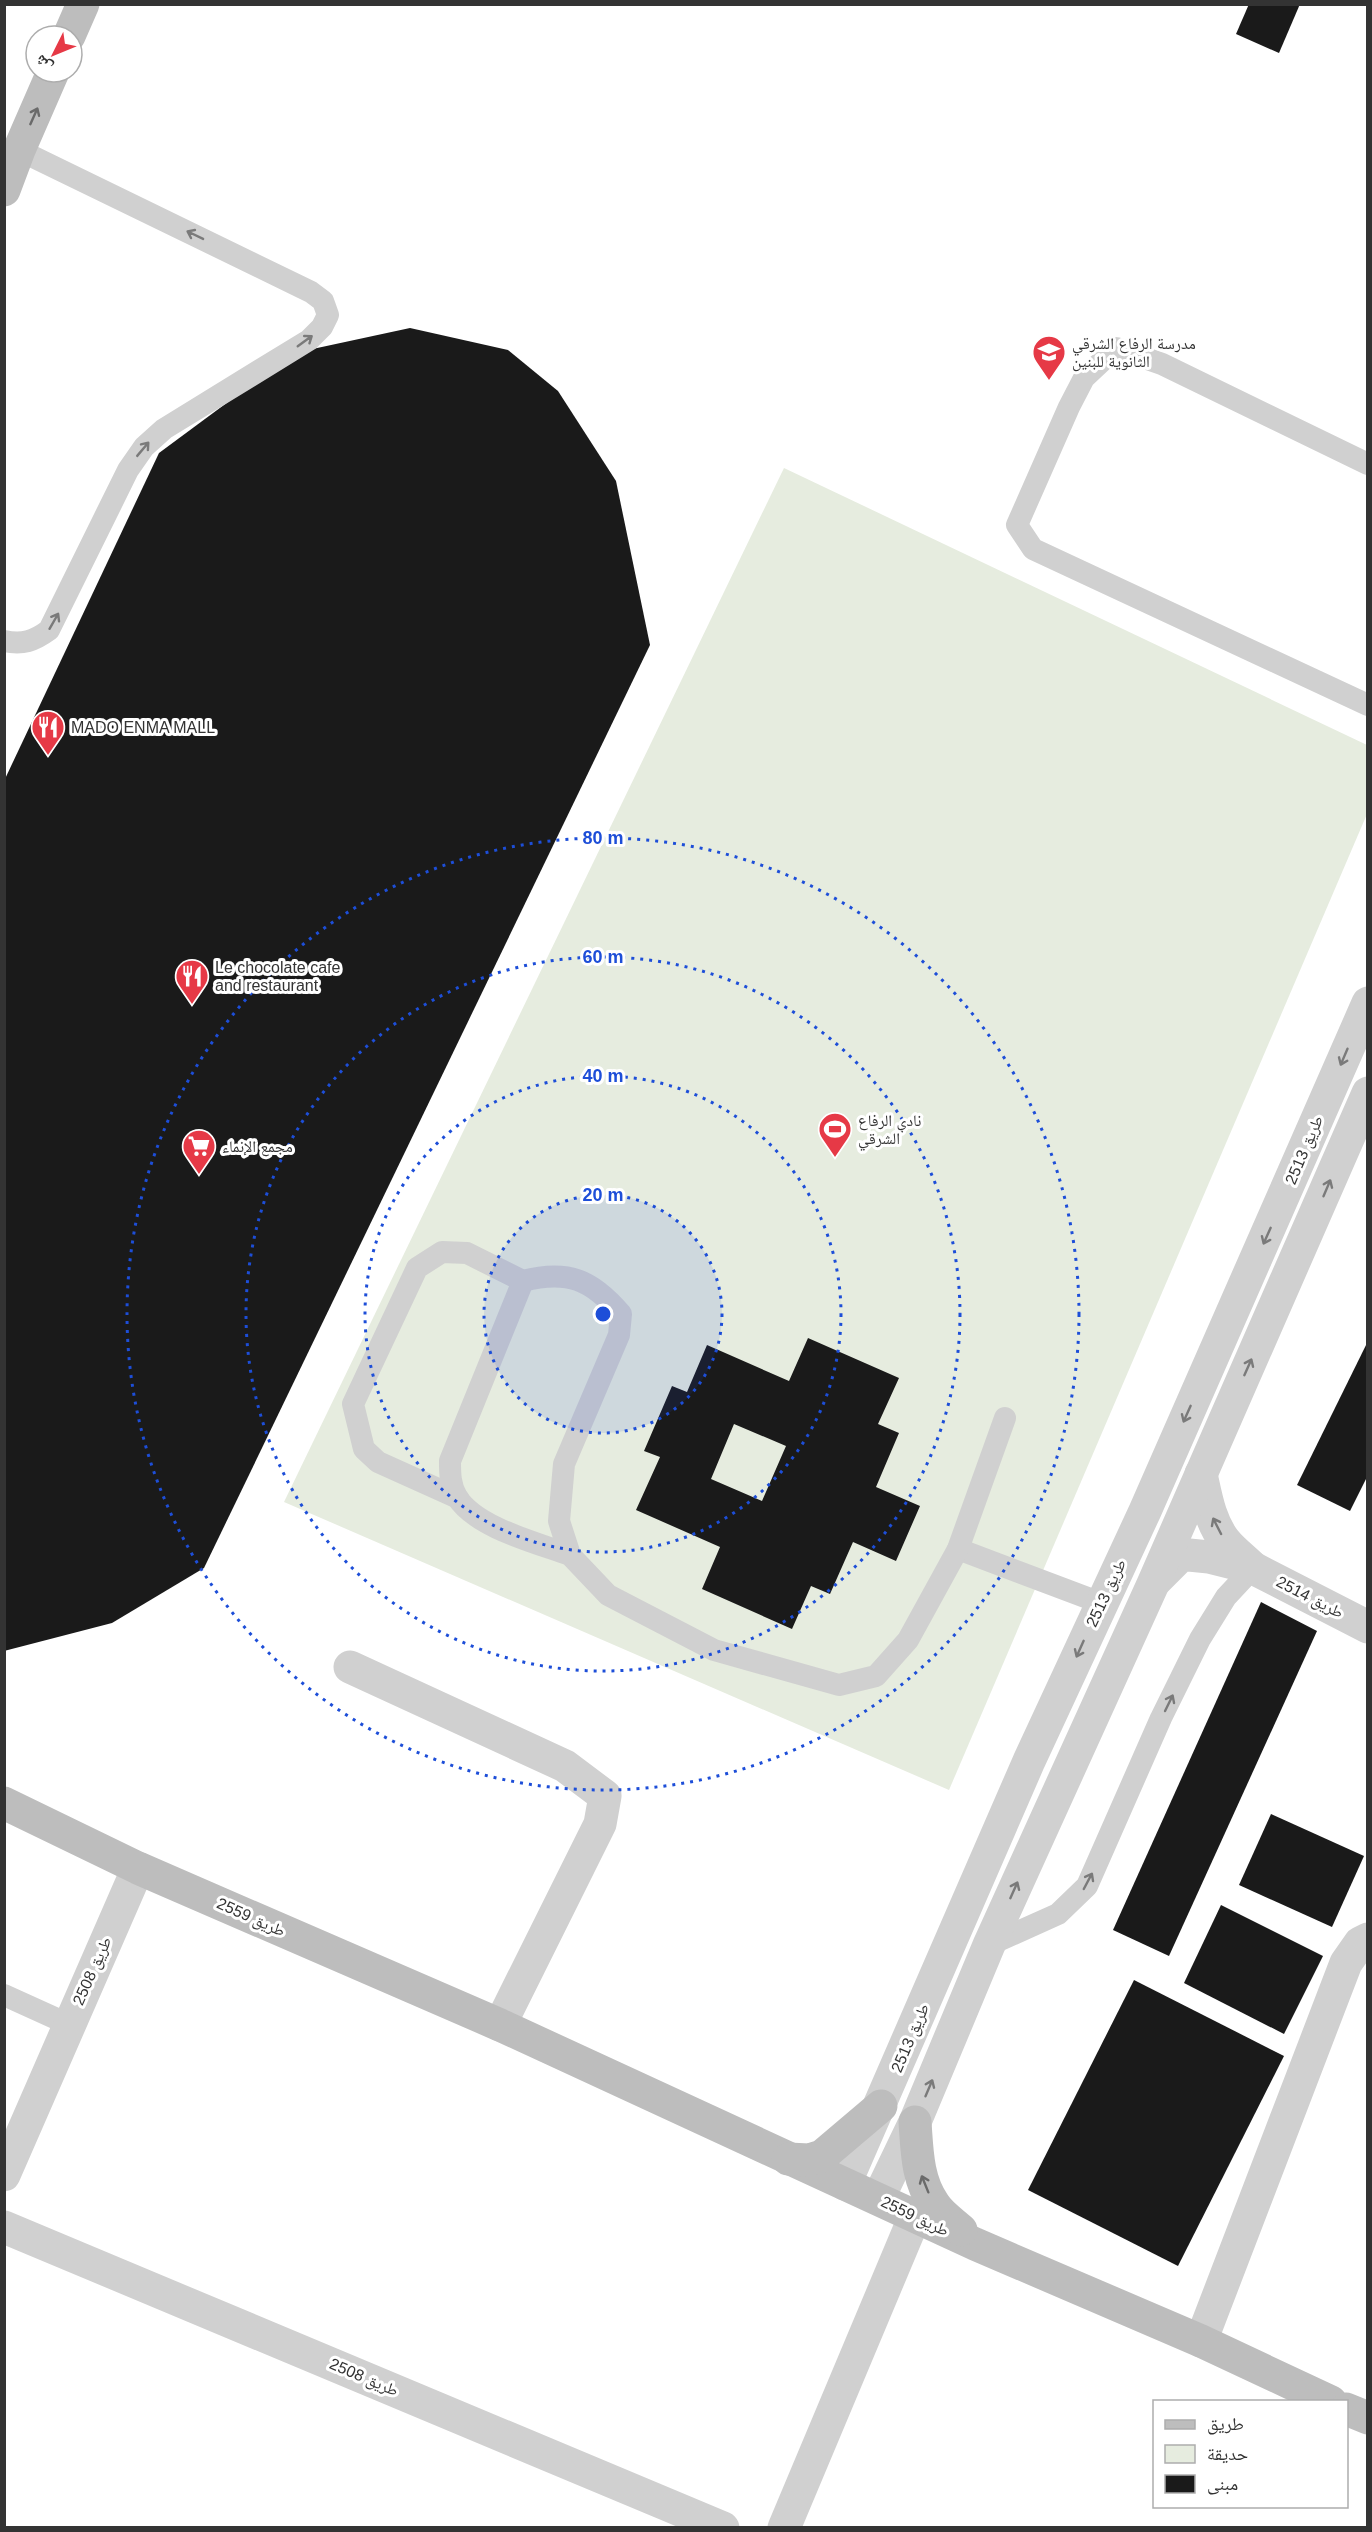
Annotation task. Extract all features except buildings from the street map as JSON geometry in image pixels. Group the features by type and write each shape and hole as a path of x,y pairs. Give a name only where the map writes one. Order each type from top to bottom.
{"street":[{"path":"74,24 83,4"},
{"path":"4,189 49,84"},
{"name":"طريق 2513","path":"845,2184 881,2106 1029,1761 1145,1511 1368,1003"},
{"path":"878,2199 915,2122 989,1945 1201,1474 1358,1141 1368,1093"},
{"name":"طريق 2514","path":"1201,1474 1206,1500 1215,1524 1225,1541 1253,1568"},
{"path":"1145,1511 1178,1525"},
{"name":"طريق 2514","path":"1153,1584 1180,1556 1209,1557 1253,1568 1368,1627"},
{"path":"350,1667 565,1766 605,1796 600,1824 500,2025"},
{"name":"طريق 2559","path":"4,1803 138,1868 500,2025 975,2244 1201,2342 1327,2400"},
{"name":"طريق 2508","path":"4,2175 15,2123 68,2024 138,1868"},
{"path":"1201,2342 1346,1963 1365,1936"},
{"path":"788,2158 809,2160 822,2156 881,2106"},
{"path":"915,2122 918,2167 932,2203 975,2244"},
{"path":"784,2528 915,2216"},
{"name":"طريق 2508","path":"4,2227 723,2528"},
{"path":"1348,2409 1368,2418"}],"lane":[{"path":"4,641 17,644 35,640 49,630 128,470 144,447 164,429 309,340 322,327 328,315 323,301 311,292 19,150"},
{"path":"1368,464 1161,363 1116,348 1084,378 1017,525 1033,549 1368,705"},
{"path":"570,1555 488,1524 458,1498 378,1462 364,1449 353,1404 417,1268 442,1252 466,1253 523,1281 544,1275 573,1276 604,1294 621,1314 619,1335 564,1464 559,1521 570,1555 608,1595 714,1650 839,1685 876,1676 908,1640 958,1549 1005,1418"},
{"path":"458,1498 449,1477 450,1461 523,1281"},
{"path":"958,1549 1101,1603"},
{"path":"989,1945 1058,1914 1087,1886 1161,1718 1200,1639 1226,1597 1253,1568"},
{"path":"4,1995 68,2024"}],"green space":[{"name":"نادي الرفاع الشرقي","path":"784,468 1367,745 1367,814 949,1790 284,1502"}],"place":[{"name":"مدرسة الرفاع الشرقي الثانوية للبنين","path":"1049,381"},
{"name":"MADO ENMA MALL","path":"48,756"},
{"name":"Le chocolate cafe and restaurant","path":"192,1005"},
{"name":"نادي الرفاع الشرقي","path":"835,1158"},
{"name":"مجمع الإنماء","path":"199,1175"}]}
